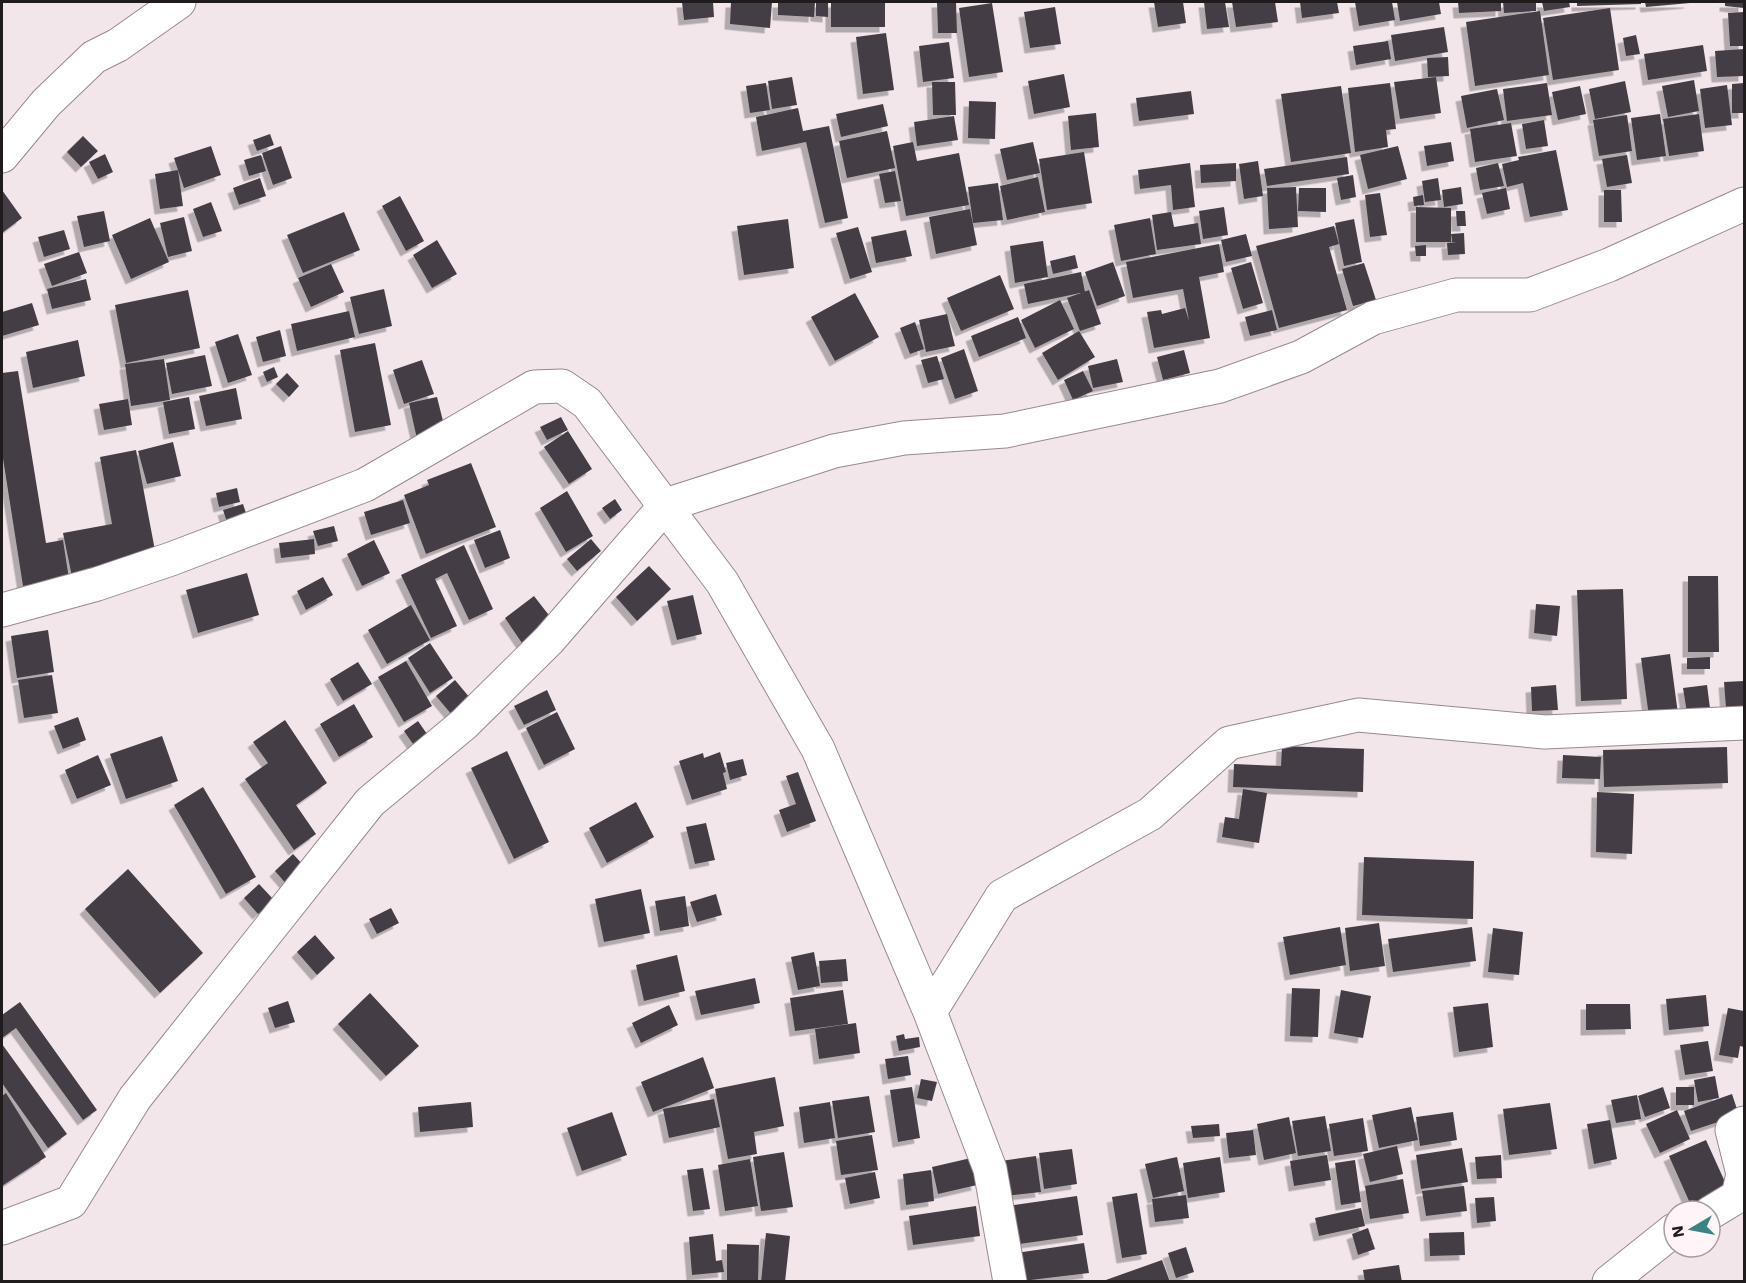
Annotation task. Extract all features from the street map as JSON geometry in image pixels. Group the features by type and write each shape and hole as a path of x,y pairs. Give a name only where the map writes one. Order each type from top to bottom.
{"street":[{"path":"2,156 46,103 94,57 117,45 179,2"},
{"path":"2,1228 71,1202 135,1098 370,802 464,724 549,640 666,505 834,451 904,438 1005,432 1220,386 1301,357 1373,318 1456,295 1530,295 1609,265 1744,204"},
{"path":"2,610 97,584 171,559 365,485 534,387 562,386 587,403 722,582 818,749 930,1012 990,1169 1010,1281"},
{"path":"930,1012 1002,896 1150,814 1229,743 1358,715 1545,732 1744,723"},
{"path":"1722,1206 1738,1196 1743,1174 1732,1130 1744,1123"},
{"path":"1609,1281 1662,1239"}],"building":[{"path":"682,2 713,2 714,17 684,20"},
{"path":"731,2 772,2 770,28 730,24"},
{"path":"778,2 815,2 814,17 778,15"},
{"path":"816,2 828,2 828,17 816,16"},
{"path":"831,2 885,2 885,27 831,27"},
{"path":"937,2 956,2 957,33 938,33"},
{"path":"1154,2 1183,2 1186,23 1158,27"},
{"path":"1204,2 1225,2 1229,27 1207,29"},
{"path":"1232,2 1275,2 1278,22 1236,27"},
{"path":"1300,2 1337,2 1339,13 1302,18"},
{"path":"1355,2 1392,2 1395,20 1359,26"},
{"path":"1397,2 1439,2 1441,14 1400,21"},
{"path":"1458,2 1501,2 1501,11 1459,13"},
{"path":"1503,2 1536,2 1536,11 1504,13"},
{"path":"1542,2 1569,2 1570,7 1544,11"},
{"path":"1577,2 1641,2 1641,4 1577,6"},
{"path":"1645,2 1689,2 1690,3 1646,7"},
{"path":"1725,2 1744,2 1744,8 1725,6"},
{"path":"992,3 1003,72 969,77 959,8"},
{"path":"1055,7 1061,44 1030,48 1024,12"},
{"path":"1610,8 1619,70 1553,80 1543,18"},
{"path":"1540,11 1549,75 1475,86 1466,22"},
{"path":"1744,12 1744,46 1730,46 1728,13"},
{"path":"1444,27 1448,52 1395,61 1391,35"},
{"path":"886,33 894,90 863,94 856,37"},
{"path":"1636,35 1640,54 1626,56 1623,38"},
{"path":"1388,41 1391,59 1356,65 1353,46"},
{"path":"949,42 954,78 923,82 919,46"},
{"path":"1703,45 1707,71 1648,80 1644,54"},
{"path":"1744,49 1744,76 1717,77 1715,51"},
{"path":"1448,57 1449,76 1428,77 1427,58"},
{"path":"1064,74 1070,107 1034,114 1028,81"},
{"path":"792,77 797,105 772,109 768,81"},
{"path":"1436,77 1441,113 1400,119 1394,82"},
{"path":"1694,80 1699,111 1668,117 1662,86"},
{"path":"1625,81 1631,112 1595,119 1589,89"},
{"path":"932,82 955,82 956,115 933,115"},
{"path":"766,83 770,110 750,113 746,86"},
{"path":"1390,83 1396,129 1386,130 1388,147 1355,152 1348,88"},
{"path":"1547,83 1552,115 1507,121 1503,89"},
{"path":"1744,83 1744,113 1732,113 1732,84"},
{"path":"1727,85 1732,125 1705,128 1700,89"},
{"path":"1341,86 1351,153 1291,162 1281,94"},
{"path":"1580,86 1586,114 1558,120 1552,92"},
{"path":"1497,89 1504,120 1467,128 1461,96"},
{"path":"1191,91 1194,114 1139,121 1136,98"},
{"path":"969,101 996,102 995,139 968,138"},
{"path":"883,104 888,126 841,137 836,114"},
{"path":"798,108 803,131 829,126 848,218 825,223 806,142 762,151 756,117"},
{"path":"1096,113 1099,147 1071,150 1068,116"},
{"path":"1660,114 1666,156 1637,160 1631,118"},
{"path":"1699,114 1704,151 1669,156 1663,119"},
{"path":"1627,115 1632,151 1599,156 1593,120"},
{"path":"954,116 958,140 917,146 914,122"},
{"path":"1544,120 1548,146 1526,149 1522,124"},
{"path":"1511,123 1517,156 1475,162 1470,129"},
{"path":"887,131 895,168 847,178 839,141"},
{"path":"270,134 274,145 257,151 253,140"},
{"path":"83,136 98,151 81,167 67,152"},
{"path":"913,142 917,161 959,153 969,205 906,216 893,146"},
{"path":"1033,142 1040,173 1007,180 1000,149"},
{"path":"1451,142 1454,161 1427,166 1424,146"},
{"path":"211,146 221,175 184,188 174,158"},
{"path":"281,146 292,178 273,185 262,153"},
{"path":"1398,146 1407,179 1368,189 1360,155"},
{"path":"1556,150 1568,210 1530,217 1523,183 1507,187 1502,164 1519,160 1518,157"},
{"path":"1084,152 1092,203 1047,210 1039,159"},
{"path":"105,154 113,172 98,179 89,162"},
{"path":"261,155 266,171 249,176 244,160"},
{"path":"1627,155 1632,183 1607,187 1602,159"},
{"path":"1347,157 1349,174 1267,186 1264,169"},
{"path":"1258,161 1263,196 1244,199 1239,164"},
{"path":"1190,163 1195,207 1173,210 1171,185 1140,189 1138,170"},
{"path":"1236,163 1236,181 1201,183 1200,165"},
{"path":"1498,163 1504,186 1480,190 1476,168"},
{"path":"178,170 183,206 160,209 155,174"},
{"path":"895,171 901,201 885,203 879,174"},
{"path":"1353,175 1356,197 1341,200 1337,178"},
{"path":"1038,177 1045,212 1007,220 1000,186"},
{"path":"260,178 266,196 239,205 233,188"},
{"path":"1438,178 1441,200 1425,202 1422,181"},
{"path":"998,183 1003,220 973,223 968,187"},
{"path":"1296,187 1298,227 1269,229 1267,188"},
{"path":"1461,187 1463,204 1444,207 1442,190"},
{"path":"1299,188 1326,188 1326,212 1298,211"},
{"path":"1506,188 1510,209 1487,214 1482,193"},
{"path":"2,190 22,218 2,233"},
{"path":"1604,190 1621,190 1622,222 1604,222"},
{"path":"1380,193 1387,235 1370,237 1365,195"},
{"path":"1423,195 1424,205 1414,206 1413,197"},
{"path":"400,196 424,241 406,251 382,206"},
{"path":"211,202 222,231 203,237 193,209"},
{"path":"1224,207 1228,235 1203,239 1199,211"},
{"path":"1416,207 1451,208 1451,242 1416,242"},
{"path":"970,209 977,245 936,254 929,217"},
{"path":"104,211 110,241 84,247 77,216"},
{"path":"1456,211 1465,211 1466,226 1457,226"},
{"path":"344,212 360,250 303,273 287,235"},
{"path":"1171,212 1174,227 1198,223 1201,244 1157,250 1152,215"},
{"path":"184,217 192,251 168,257 160,223"},
{"path":"150,218 169,262 131,279 112,235"},
{"path":"1150,218 1156,254 1121,261 1114,225"},
{"path":"788,219 794,268 744,275 737,226"},
{"path":"1354,219 1362,262 1344,266 1335,223"},
{"path":"1334,226 1339,244 1329,247 1347,310 1279,328 1256,246"},
{"path":"858,227 872,272 850,279 836,233"},
{"path":"64,230 70,249 44,257 38,237"},
{"path":"906,230 912,256 876,263 871,237"},
{"path":"1464,233 1465,254 1448,255 1447,243 1457,242 1452,242 1451,234"},
{"path":"1246,234 1252,256 1226,262 1221,240"},
{"path":"437,240 457,274 432,288 413,255"},
{"path":"1043,241 1048,277 1015,283 1010,246"},
{"path":"1219,244 1224,272 1199,277 1210,338 1154,348 1147,312 1161,310 1162,314 1185,308 1189,321 1183,289 1133,298 1126,262"},
{"path":"1426,245 1426,256 1416,256 1415,246"},
{"path":"79,252 87,273 52,286 44,264"},
{"path":"1075,255 1078,268 1053,274 1050,261"},
{"path":"1113,262 1125,296 1097,306 1085,272"},
{"path":"1251,262 1263,303 1243,309 1231,268"},
{"path":"1364,263 1376,300 1353,306 1342,269"},
{"path":"331,264 344,292 311,307 298,278"},
{"path":"1081,272 1085,292 1028,304 1024,284"},
{"path":"1000,275 1014,309 961,331 947,298"},
{"path":"86,279 91,300 52,309 47,289"},
{"path":"384,289 392,326 359,334 350,297"},
{"path":"188,290 200,348 126,363 115,305"},
{"path":"1089,290 1101,324 1080,331 1067,298"},
{"path":"855,293 879,337 835,361 811,317"},
{"path":"1060,300 1074,329 1035,348 1021,320"},
{"path":"32,303 39,325 2,336 2,312"},
{"path":"1272,310 1277,330 1250,336 1245,317"},
{"path":"349,311 355,337 297,351 291,324"},
{"path":"947,314 955,346 926,352 919,320"},
{"path":"1018,317 1026,338 979,357 971,336"},
{"path":"915,322 924,349 910,354 900,328"},
{"path":"280,330 286,356 263,362 256,337"},
{"path":"1079,331 1095,357 1058,380 1042,353"},
{"path":"238,334 252,375 228,383 215,342"},
{"path":"78,340 85,376 33,388 26,352"},
{"path":"375,343 391,425 355,432 340,350"},
{"path":"964,349 978,391 955,399 941,358"},
{"path":"1184,350 1190,373 1163,380 1157,357"},
{"path":"205,355 212,386 172,394 166,363"},
{"path":"937,356 944,379 928,383 921,360"},
{"path":"164,359 170,400 131,406 125,364"},
{"path":"1117,359 1123,382 1093,388 1088,366"},
{"path":"422,360 434,394 404,404 393,370"},
{"path":"274,367 278,377 267,382 263,372"},
{"path":"18,371 46,543 63,540 69,579 23,586 2,452 2,373"},
{"path":"1083,371 1093,391 1073,400 1064,380"},
{"path":"287,373 299,386 289,397 276,384"},
{"path":"236,388 242,419 206,426 199,396"},
{"path":"189,397 195,429 169,434 163,402"},
{"path":"437,397 446,433 417,439 409,403"},
{"path":"128,399 132,425 104,430 99,404"},
{"path":"561,417 568,430 547,440 540,427"},
{"path":"568,431 592,469 569,484 544,447"},
{"path":"173,442 181,476 147,484 138,451"},
{"path":"136,450 157,561 72,577 63,533 112,524 100,457"},
{"path":"471,463 496,527 426,554 404,495 429,485 427,480"},
{"path":"237,488 240,502 219,507 216,493"},
{"path":"567,491 593,536 566,552 540,508"},
{"path":"615,499 622,510 610,519 602,508"},
{"path":"403,500 410,523 371,535 364,512"},
{"path":"243,504 247,516 227,522 223,510"},
{"path":"334,526 338,541 318,546 313,531"},
{"path":"500,530 510,558 485,568 474,540"},
{"path":"314,539 315,554 281,558 279,543"},
{"path":"591,539 601,551 577,571 567,559"},
{"path":"374,540 390,573 362,586 347,554"},
{"path":"464,545 493,609 469,620 447,573 435,579 457,626 431,638 401,575"},
{"path":"649,566 671,589 637,621 616,597"},
{"path":"247,573 259,615 198,633 186,590"},
{"path":"1688,576 1718,576 1719,652 1688,652"},
{"path":"323,577 333,595 306,610 297,591"},
{"path":"1623,589 1627,699 1581,701 1577,590"},
{"path":"693,595 702,634 677,640 667,601"},
{"path":"534,596 555,623 524,646 505,618"},
{"path":"1536,604 1560,606 1557,636 1534,633"},
{"path":"411,605 430,640 387,664 368,630"},
{"path":"48,630 54,672 17,678 11,636"},
{"path":"430,643 453,678 430,693 408,658"},
{"path":"1670,654 1678,714 1649,717 1641,658"},
{"path":"1710,657 1710,669 1687,669 1687,658"},
{"path":"406,661 432,706 404,722 378,677"},
{"path":"358,662 372,684 343,701 330,679"},
{"path":"52,675 58,713 24,718 18,680"},
{"path":"455,680 470,698 452,715 436,696"},
{"path":"1744,681 1744,707 1726,708 1724,682"},
{"path":"1556,685 1558,710 1532,711 1531,687"},
{"path":"1707,685 1711,716 1688,719 1683,688"},
{"path":"547,690 556,710 524,725 514,706"},
{"path":"354,704 373,737 339,757 320,724"},
{"path":"557,712 575,749 544,765 526,728"},
{"path":"78,717 86,740 63,749 54,726"},
{"path":"285,720 327,783 296,805 316,834 294,850 245,779 268,763 253,742"},
{"path":"418,721 427,734 413,744 404,731"},
{"path":"162,736 178,781 126,799 110,754"},
{"path":"1282,746 1364,749 1363,792 1233,787 1234,764 1281,766"},
{"path":"1727,747 1728,783 1604,787 1603,750"},
{"path":"507,751 549,842 514,859 471,768"},
{"path":"720,752 726,772 723,773 727,789 692,800 679,761 703,753 704,758"},
{"path":"98,755 111,785 77,799 65,770"},
{"path":"1563,755 1601,757 1600,779 1562,778"},
{"path":"743,759 747,775 730,780 726,763"},
{"path":"798,772 816,821 787,832 779,810 796,804 786,776"},
{"path":"203,787 256,877 226,894 174,805"},
{"path":"1243,789 1267,793 1259,843 1222,837 1225,817 1239,819"},
{"path":"1597,792 1634,794 1632,854 1596,852"},
{"path":"636,802 654,837 607,863 589,828"},
{"path":"706,823 715,860 695,864 686,827"},
{"path":"293,854 307,869 288,886 275,871"},
{"path":"1364,857 1474,861 1473,919 1362,915"},
{"path":"128,869 203,953 160,993 85,909"},
{"path":"259,884 274,900 258,914 244,898"},
{"path":"641,889 650,933 604,942 595,899"},
{"path":"716,894 722,915 697,922 690,902"},
{"path":"685,896 689,926 660,931 655,901"},
{"path":"391,908 399,923 377,934 369,919"},
{"path":"1379,923 1385,966 1350,971 1345,928"},
{"path":"1340,927 1346,965 1290,975 1283,937"},
{"path":"1472,927 1476,961 1393,972 1388,939"},
{"path":"1493,928 1523,932 1519,975 1488,972"},
{"path":"315,935 335,958 317,975 297,952"},
{"path":"814,952 820,986 798,990 791,957"},
{"path":"677,955 685,991 644,1001 636,965"},
{"path":"846,959 848,981 821,983 819,961"},
{"path":"755,978 760,1003 701,1015 695,991"},
{"path":"1292,988 1320,989 1318,1037 1290,1036"},
{"path":"843,990 848,1024 795,1031 790,998"},
{"path":"1341,990 1371,996 1363,1038 1334,1033"},
{"path":"370,993 419,1046 386,1076 338,1024"},
{"path":"1706,995 1709,1026 1669,1030 1666,999"},
{"path":"288,1001 295,1022 275,1028 268,1008"},
{"path":"20,1002 97,1110 83,1120 16,1028 2,1038 2,1015"},
{"path":"1488,1003 1493,1047 1459,1052 1453,1007"},
{"path":"1586,1004 1630,1004 1631,1029 1586,1030"},
{"path":"669,1005 678,1025 641,1043 632,1023"},
{"path":"1728,1008 1744,1011 1744,1047 1740,1046 1738,1058 1719,1055"},
{"path":"856,1023 860,1053 819,1059 815,1029"},
{"path":"904,1034 905,1039 919,1037 920,1047 899,1051 896,1036"},
{"path":"1708,1041 1713,1071 1685,1075 1680,1045"},
{"path":"2,1044 67,1134 48,1148 2,1083"},
{"path":"908,1056 911,1075 888,1079 885,1059"},
{"path":"703,1057 714,1088 653,1112 641,1082"},
{"path":"1715,1076 1719,1098 1698,1102 1694,1080"},
{"path":"775,1077 784,1126 754,1132 757,1154 728,1159 715,1089"},
{"path":"921,1079 937,1082 932,1101 917,1098"},
{"path":"912,1087 920,1138 898,1142 890,1090"},
{"path":"1663,1087 1670,1108 1645,1117 1638,1096"},
{"path":"1676,1087 1694,1087 1694,1105 1676,1105"},
{"path":"6,1093 46,1157 2,1186 2,1096"},
{"path":"1732,1094 1739,1115 1691,1131 1684,1111"},
{"path":"1637,1095 1641,1119 1616,1123 1611,1100"},
{"path":"869,1096 875,1132 838,1138 832,1101"},
{"path":"714,1099 720,1127 669,1138 663,1109"},
{"path":"471,1102 473,1127 420,1132 418,1107"},
{"path":"830,1102 835,1138 804,1143 799,1107"},
{"path":"1550,1103 1557,1149 1509,1155 1503,1109"},
{"path":"1411,1107 1418,1140 1379,1148 1372,1115"},
{"path":"1677,1110 1690,1139 1660,1153 1646,1124"},
{"path":"612,1112 627,1155 582,1171 567,1128"},
{"path":"1453,1112 1457,1140 1420,1146 1416,1117"},
{"path":"1325,1116 1331,1151 1298,1156 1292,1121"},
{"path":"1289,1117 1296,1153 1264,1160 1257,1124"},
{"path":"1363,1118 1368,1151 1334,1156 1329,1124"},
{"path":"1610,1120 1617,1159 1594,1164 1587,1124"},
{"path":"1219,1124 1220,1136 1193,1138 1191,1126"},
{"path":"1253,1130 1256,1155 1229,1158 1226,1133"},
{"path":"872,1135 878,1170 841,1175 836,1141"},
{"path":"1706,1140 1730,1193 1717,1199 1688,1199 1669,1156"},
{"path":"1397,1146 1403,1174 1370,1182 1363,1154"},
{"path":"1462,1148 1468,1182 1421,1189 1416,1155"},
{"path":"1072,1149 1077,1184 1044,1189 1039,1153"},
{"path":"784,1152 793,1207 761,1211 753,1157"},
{"path":"1327,1155 1331,1180 1294,1186 1290,1161"},
{"path":"1501,1155 1502,1178 1477,1179 1475,1157"},
{"path":"1036,1156 1041,1192 1005,1196 1001,1161"},
{"path":"1177,1157 1184,1191 1153,1198 1145,1164"},
{"path":"1220,1157 1225,1192 1188,1198 1183,1163"},
{"path":"971,1158 977,1185 938,1194 932,1167"},
{"path":"750,1159 758,1206 725,1211 718,1165"},
{"path":"1355,1160 1361,1202 1341,1205 1335,1163"},
{"path":"703,1168 710,1209 693,1211 687,1170"},
{"path":"931,1170 934,1201 906,1205 903,1174"},
{"path":"875,1172 880,1198 850,1204 845,1178"},
{"path":"1403,1179 1409,1213 1370,1219 1365,1186"},
{"path":"1464,1186 1467,1211 1426,1216 1422,1191"},
{"path":"1137,1193 1147,1254 1122,1258 1112,1197"},
{"path":"1186,1195 1189,1218 1155,1222 1152,1199"},
{"path":"1077,1196 1083,1235 1013,1245 1007,1206"},
{"path":"1494,1197 1496,1221 1477,1223 1475,1198"},
{"path":"976,1206 980,1236 913,1245 909,1216"},
{"path":"1361,1208 1365,1226 1319,1236 1315,1218"},
{"path":"1368,1228 1375,1249 1358,1255 1352,1234"},
{"path":"1464,1232 1465,1255 1430,1256 1429,1233"},
{"path":"766,1233 790,1236 785,1282 761,1282"},
{"path":"713,1234 716,1261 722,1260 724,1272 692,1275 689,1237"},
{"path":"1084,1243 1089,1273 1014,1282 1010,1254"},
{"path":"727,1244 759,1245 758,1282 727,1282"},
{"path":"1186,1247 1194,1272 1176,1278 1168,1253"},
{"path":"1162,1260 1170,1282 1103,1282 1103,1281"},
{"path":"1399,1265 1402,1282 1365,1282 1363,1270"}]}
